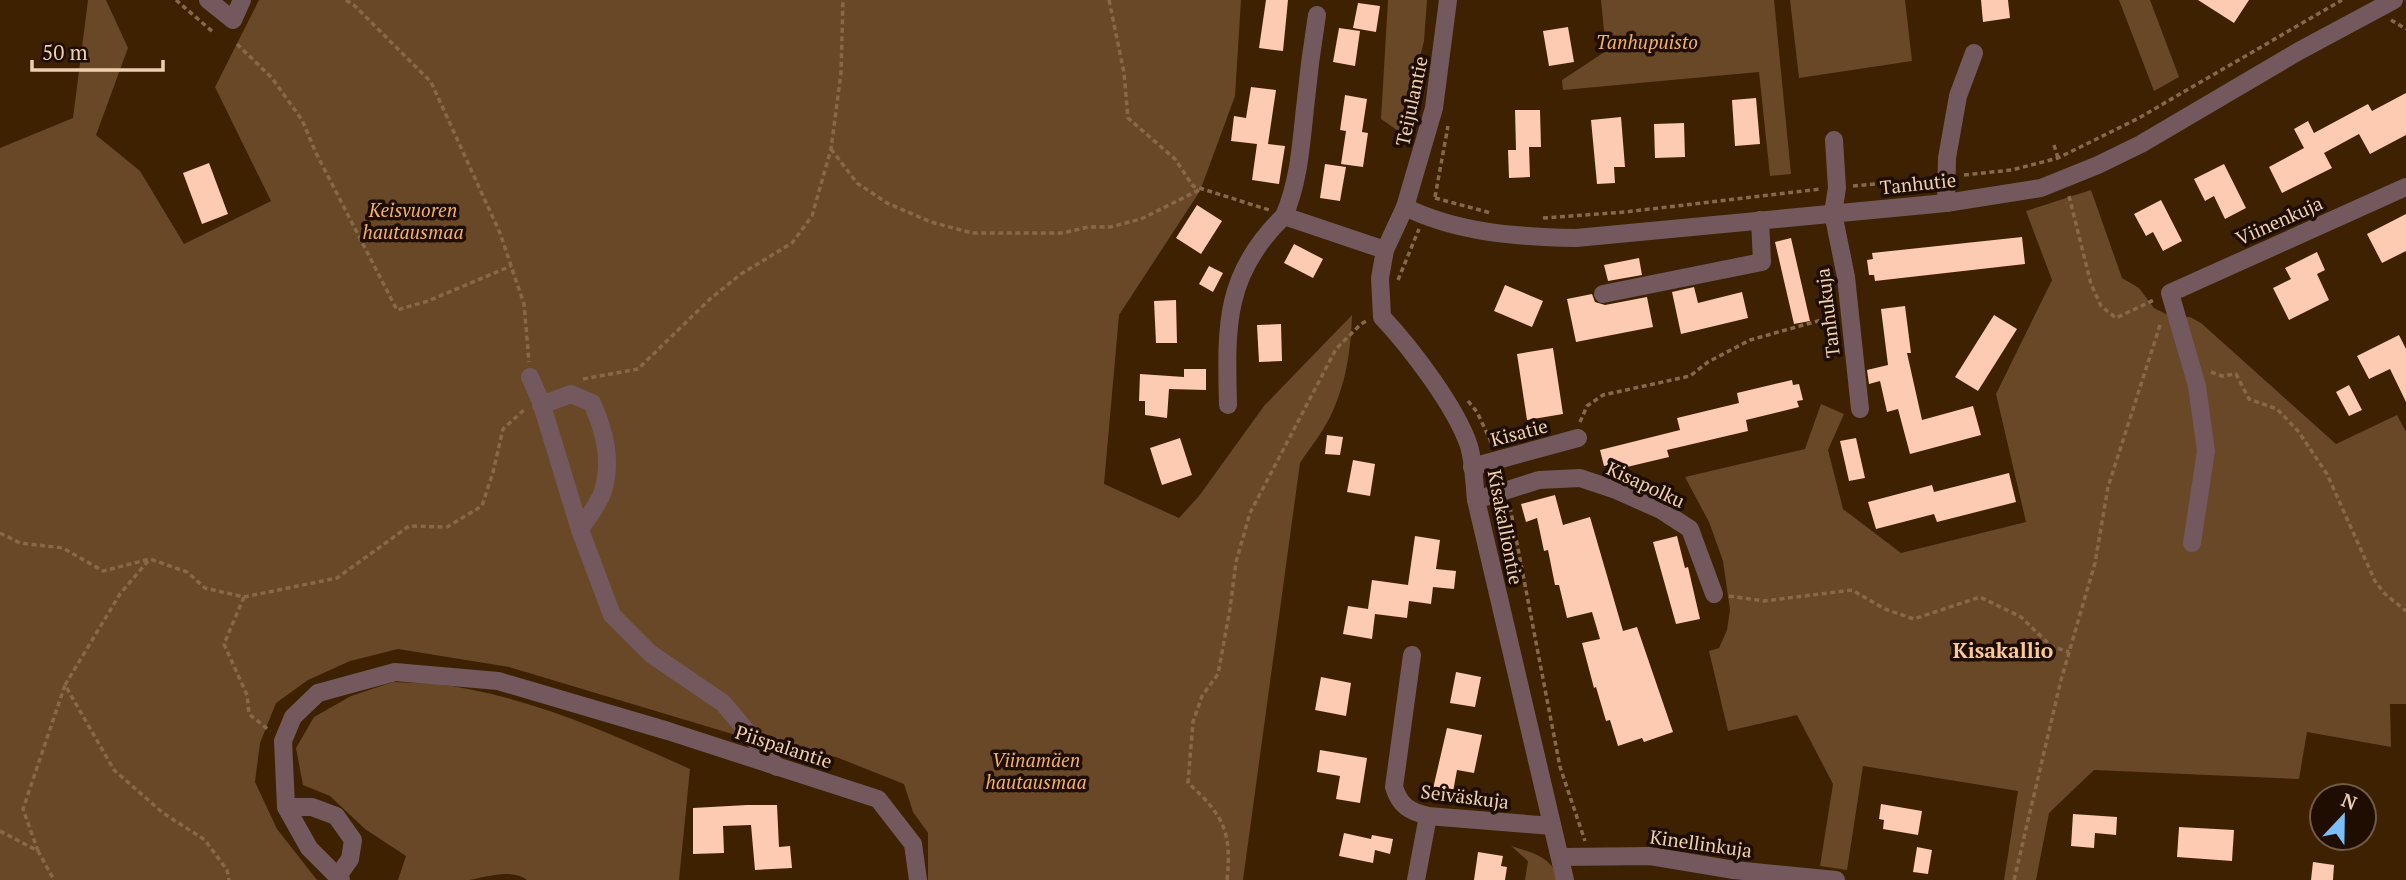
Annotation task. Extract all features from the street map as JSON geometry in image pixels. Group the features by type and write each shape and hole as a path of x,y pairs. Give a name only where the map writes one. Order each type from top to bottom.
{"street":[{"path":"208,0 233,20 242,0"},
{"name":"Teijulantie","path":"1405,207 1434,108 1448,0"},
{"name":"Tanhutie","path":"1405,207 1426,218 1521,237 1576,238 1946,203 2041,188 2140,144 2299,51 2394,0"},
{"path":"1228,405 1228,331 1234,294 1250,255 1266,233 1284,216 1298,173 1317,15"},
{"path":"1946,203 1947,159 1958,96 1974,53"},
{"path":"1833,213 1837,188 1834,140"},
{"name":"Viinenkuja","path":"2170,293 2406,187"},
{"path":"1382,317 1380,278 1385,250 1405,207"},
{"name":"Tanhukuja","path":"1833,213 1846,277 1860,409"},
{"path":"1284,216 1385,250"},
{"path":"1603,294 1762,262 1760,220"},
{"path":"2170,293 2197,386 2206,450 2192,542"},
{"name":"Kisakalliontie","path":"1382,317 1403,339 1460,422 1470,449 1476,500 1565,880"},
{"path":"530,377 540,400 580,530 612,615 651,654 723,703 778,766"},
{"path":"540,400 571,394 592,403 603,428 608,460 602,493 580,530"},
{"name":"Kisatie","path":"1472,467 1578,438"},
{"name":"Kisapolku","path":"1476,500 1539,480 1580,478 1616,490 1661,510 1690,529 1714,594"},
{"name":"Seiväskuja","path":"1412,655 1394,786 1398,800 1409,811 1428,816 1552,826"},
{"name":"Piispalantie","path":"282,741 293,717 318,693 396,672 498,681 668,731 878,799 913,844 918,880"},
{"path":"282,741 286,807 309,848 339,878 350,859 354,840 336,816 312,807 286,807"},
{"path":"1416,880 1428,816"},
{"name":"Kinellinkuja","path":"1560,857 1650,856 1734,875 1836,880"}],"path":[{"path":"176,0 213,32"},
{"path":"346,0 363,13 431,82 500,233 512,266 524,304 530,377"},
{"path":"575,381 638,369 709,299 741,274 792,243 812,216 831,149 842,63 843,0"},
{"path":"1109,0 1124,73 1128,118 1175,159 1193,186 1199,190 1244,201 1284,216"},
{"path":"1539,218 1625,212 2012,170 2058,158 2137,119 2342,0"},
{"path":"237,44 272,78 302,120 316,153 397,310 440,296 512,266"},
{"path":"2054,145 2091,284 2101,306 2116,318 2170,293"},
{"path":"831,149 857,183 887,203 931,222 972,233 1063,233 1088,227 1110,227 1141,219 1199,190"},
{"path":"1435,198 1501,215"},
{"path":"2014,880 2069,652 2095,563 2108,487 2170,293"},
{"path":"1578,438 1580,421 1587,405 1603,395 1690,376 1708,362 1750,340 1848,312"},
{"path":"1227,880 1230,852 1221,818 1207,800 1188,783 1193,722 1202,696 1218,674 1236,562 1250,513 1336,349 1361,324 1374,317 1382,317"},
{"path":"2208,365 2210,372 2222,376 2236,374 2249,399 2277,409 2298,430 2327,474 2375,582 2406,611"},
{"path":"0,533 20,543 63,548 103,571 150,559 187,572 205,588 244,597 337,578 409,526 447,527 482,506 503,429 540,400"},
{"path":"54,880 38,851 23,809 65,685 120,594 150,559"},
{"path":"1714,594 1764,601 1852,590 1885,609 1914,619 1980,597 2021,617 2051,646 2069,652"},
{"path":"244,597 224,644 247,695 249,715 282,741"},
{"path":"65,685 114,770 163,813 205,840 227,870 229,880"},
{"path":"0,831 38,851"}],"green space":[{"path":"88,0 106,0 128,48 96,135 140,171 184,244 271,201 215,87 259,0 1241,0 1235,96 1200,191 1119,315 1104,484 1179,518 1199,496 1264,406 1352,315 1349,354 1340,392 1327,423 1300,463 1243,880 928,880 928,833 913,812 904,784 836,757 779,748 509,667 398,649 350,661 308,680 276,703 260,743 255,782 277,829 317,880 0,880 0,148 73,118"},
{"path":"1388,0 1427,0 1424,41 1401,133 1381,119"},
{"name":"Tanhupuisto","path":"1601,0 1774,0 1791,174 1770,176 1759,72 1563,90 1562,80 1606,51"},
{"path":"1790,0 1905,0 1912,61 1799,78"},
{"path":"2119,0 2150,0 2179,77 2154,91"},
{"path":"2091,190 2122,278 2139,288 2154,308 2170,316 2190,317 2201,323 2336,444 2397,415 2406,432 2406,704 2390,704 2391,747 2307,732 2299,779 2094,770 2049,813 2036,880 2004,880 2018,791 1863,766 1847,870 1820,866 1833,784 1797,715 1728,731 1709,651 1719,648 1727,630 1730,610 1723,561 1709,522 1685,477 1805,449 1821,404 1844,414 1828,450 1843,509 1901,553 2026,522 1996,394 2052,280 2026,211"},
{"path":"393,682 436,684 502,696 598,729 690,769 679,880 527,880 521,876 506,874 469,880 398,880 406,856 365,829 330,796 303,785 296,748 314,717 351,696"},
{"path":"1511,846 1533,853 1546,861 1556,872 1558,880 1525,880 1528,861"}],"building":[{"path":"1266,0 1288,0 1283,51 1259,48"},
{"path":"1981,0 2008,0 2010,18 1983,22"},
{"path":"2198,0 2249,0 2234,23"},
{"path":"1358,3 1380,6 1376,32 1353,28"},
{"path":"1568,27 1574,62 1549,66 1543,31"},
{"path":"1339,28 1360,31 1355,66 1333,62"},
{"path":"1251,87 1276,90 1268,144 1285,146 1279,184 1252,180 1257,144 1231,141 1234,116 1246,118"},
{"path":"2406,93 2406,135 2370,154 2359,134 2324,153 2332,168 2282,193 2269,167 2304,148 2294,129 2308,121 2314,133 2368,104 2372,111"},
{"path":"1345,95 1367,99 1362,132 1368,133 1363,167 1341,164 1346,131 1340,130"},
{"path":"1756,98 1760,144 1735,146 1732,100"},
{"path":"1515,110 1540,110 1541,147 1529,147 1530,177 1509,178 1508,150 1516,150"},
{"path":"1621,117 1625,167 1614,167 1615,183 1597,184 1591,120"},
{"path":"1684,123 1685,157 1655,158 1654,124"},
{"path":"209,163 228,214 202,224 183,173"},
{"path":"1325,164 1346,167 1340,201 1320,198"},
{"path":"2224,164 2246,208 2225,219 2214,196 2205,201 2194,179"},
{"path":"2161,200 2182,241 2163,251 2153,232 2146,236 2134,214"},
{"path":"1197,205 1222,221 1201,254 1176,238"},
{"path":"2406,214 2406,251 2382,263 2367,234"},
{"path":"2022,237 2025,264 1875,281 1874,275 1869,275 1867,260 1873,259 1872,253"},
{"path":"1791,238 1810,321 1794,324 1775,242"},
{"path":"1294,244 1323,259 1313,278 1284,263"},
{"path":"2317,252 2325,270 2317,274 2329,300 2289,320 2273,288 2291,279 2285,268"},
{"path":"1639,258 1642,275 1608,281 1604,265"},
{"path":"1209,266 1223,273 1213,292 1199,284"},
{"path":"1505,285 1543,301 1532,327 1494,311"},
{"path":"1694,287 1698,303 1742,292 1748,318 1681,334 1672,292"},
{"path":"1592,294 1595,302 1605,305 1647,297 1653,327 1576,342 1567,299"},
{"path":"1176,300 1177,343 1156,343 1154,301"},
{"path":"1905,306 1911,353 1907,353 1922,420 1973,406 1981,435 1910,454 1898,409 1887,412 1880,381 1869,384 1867,370 1888,365 1881,309"},
{"path":"1994,315 2017,329 1978,391 1955,377"},
{"path":"1281,324 1282,361 1259,362 1257,325"},
{"path":"2399,335 2406,349 2406,402 2390,369 2369,379 2357,356"},
{"path":"1553,348 1563,414 1527,420 1517,354"},
{"path":"1184,369 1206,369 1206,390 1169,389 1167,418 1145,415 1145,401 1139,401 1140,374 1184,377"},
{"path":"1792,380 1793,385 1799,384 1803,400 1797,401 1799,407 1746,420 1748,431 1667,450 1669,457 1610,471 1608,465 1604,466 1600,450 1680,430 1677,418 1739,403 1737,393"},
{"path":"2349,385 2362,410 2349,416 2336,392"},
{"path":"1327,435 1343,437 1340,455 1325,454"},
{"path":"1180,438 1192,475 1162,485 1150,448"},
{"path":"1856,438 1865,478 1849,481 1840,441"},
{"path":"1353,460 1375,464 1370,496 1347,492"},
{"path":"2009,473 2016,502 1937,522 1934,514 1876,529 1868,502 1932,485 1934,492"},
{"path":"1555,495 1563,525 1590,517 1623,631 1637,627 1673,732 1644,742 1642,738 1618,746 1610,720 1606,721 1596,687 1594,688 1582,643 1600,639 1592,612 1567,618 1559,585 1555,585 1548,550 1544,551 1537,518 1526,522 1521,504"},
{"path":"1415,536 1440,540 1436,569 1456,571 1454,589 1433,587 1431,604 1409,601 1407,618 1375,614 1372,639 1343,634 1348,606 1368,609 1372,580 1408,585"},
{"path":"1677,536 1685,568 1688,567 1700,619 1676,624 1653,542"},
{"path":"1456,672 1481,677 1475,707 1450,703"},
{"path":"1321,677 1351,683 1346,716 1315,710"},
{"path":"1447,728 1482,735 1474,773 1457,770 1452,797 1432,793"},
{"path":"1320,750 1367,758 1360,803 1336,799 1340,776 1317,772"},
{"path":"1881,804 1922,811 1918,835 1883,829 1884,820 1879,819"},
{"path":"777,805 779,847 790,846 792,868 755,870 751,825 723,826 724,853 693,854 693,808"},
{"path":"2073,814 2117,817 2116,835 2095,833 2094,848 2071,846"},
{"path":"2179,827 2234,830 2232,861 2177,857"},
{"path":"1344,833 1371,839 1372,835 1393,839 1390,854 1375,850 1373,863 1339,856"},
{"path":"1917,847 1932,850 1928,874 1913,872"},
{"path":"1478,852 1503,856 1501,866 1507,867 1505,880 1474,880"},
{"path":"2313,862 2334,865 2333,880 2311,880"}],"district":[{"name":"Kisakallio","path":"2003,650"}],"park label":[{"name":"Keisvuoren hautausmaa","path":"413,220"},
{"name":"Viinamäen hautausmaa","path":"1036,770"}]}
